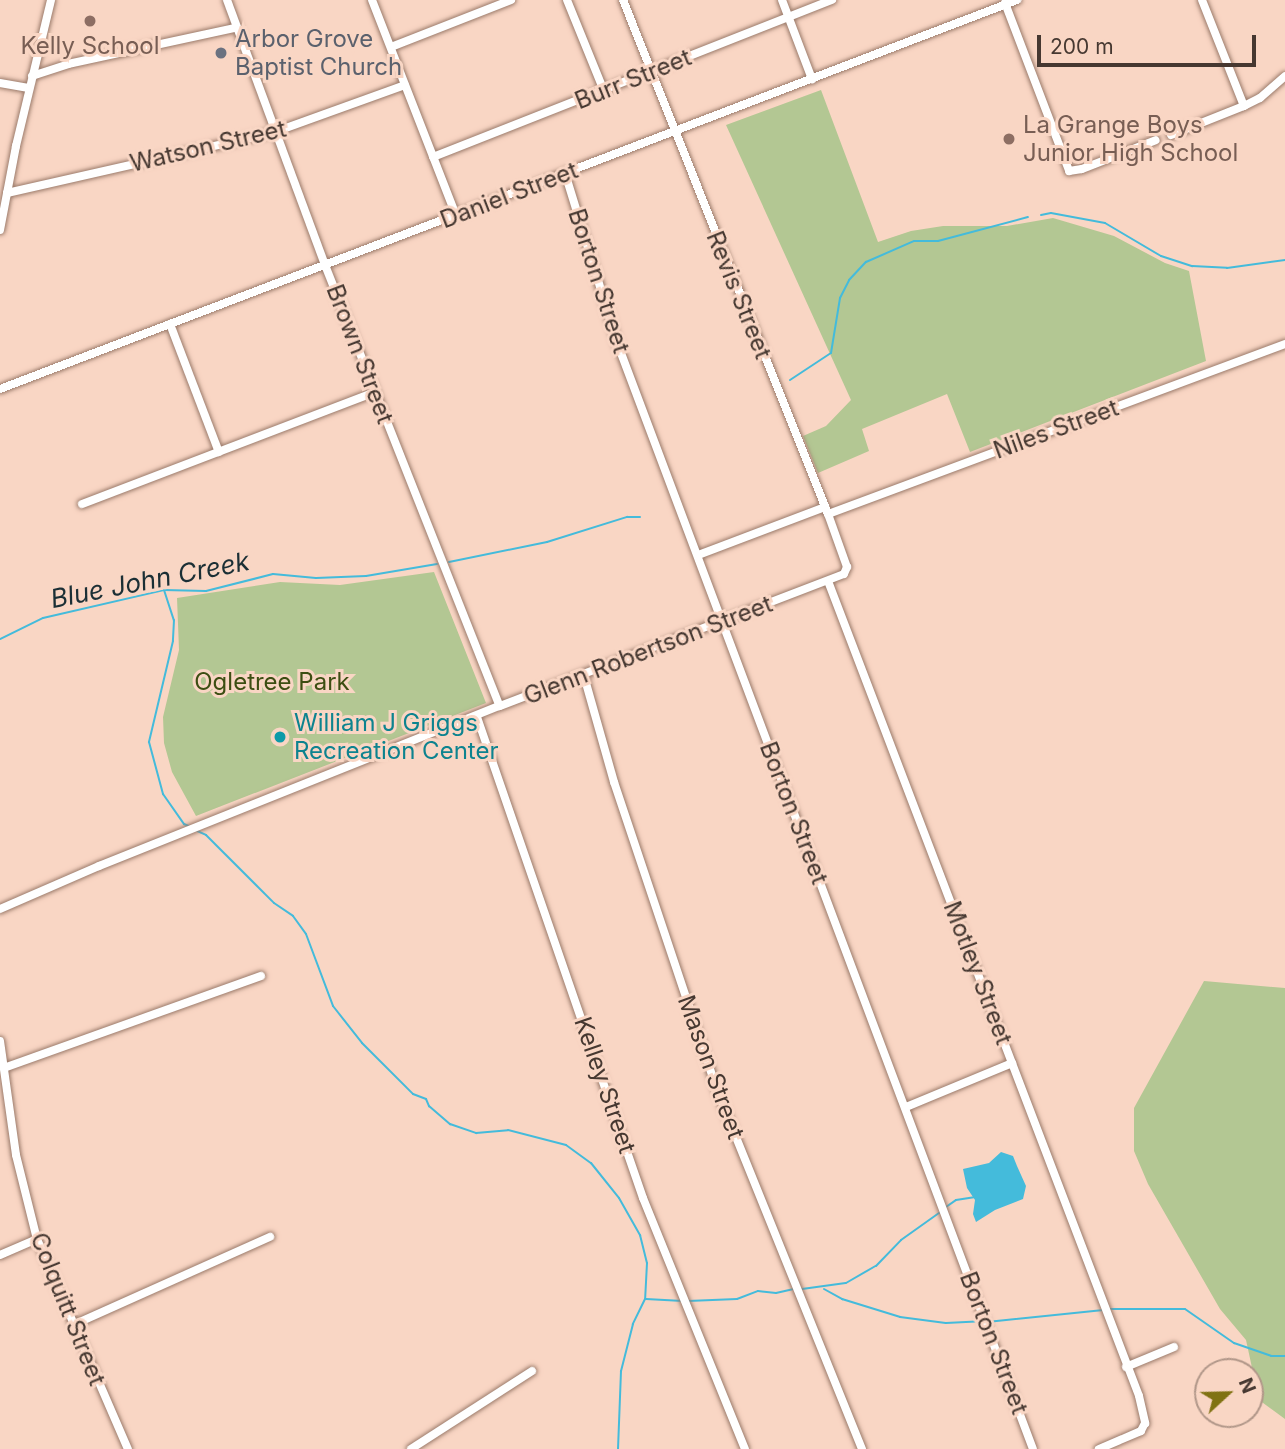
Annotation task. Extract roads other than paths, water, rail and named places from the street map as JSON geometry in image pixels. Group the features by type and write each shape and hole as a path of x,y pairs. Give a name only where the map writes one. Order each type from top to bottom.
{"street":[{"path":"0,230 29,88 51,0"},
{"name":"Brown Street","path":"227,0 235,28 325,265 499,706"},
{"path":"373,0 456,215"},
{"path":"391,47 512,0"},
{"path":"567,0 604,91"},
{"name":"Revis Street","path":"623,0 847,566 844,574 828,581"},
{"path":"782,0 812,79"},
{"name":"Burr Street","path":"433,157 832,0"},
{"name":"Daniel Street","path":"0,389 812,79 1005,2 1017,0"},
{"path":"1202,0 1244,106"},
{"path":"1005,2 1069,171 1082,169 1156,141"},
{"path":"32,76 68,64 235,28"},
{"path":"1171,135 1260,98 1285,76"},
{"path":"0,83 29,88"},
{"name":"Watson Street","path":"7,193 275,131 405,85"},
{"name":"Borton Street","path":"565,173 618,345 906,1107 1032,1449"},
{"path":"170,324 219,452"},
{"name":"Niles Street","path":"698,555 1285,344"},
{"path":"82,504 375,392"},
{"name":"Glenn Robertson Street","path":"0,909 109,862 499,706 584,676 828,581"},
{"name":"Motley Street","path":"828,581 1139,1396 1144,1423 1141,1431 1099,1449"},
{"name":"Mason Street","path":"584,676 614,782 719,1095 862,1449"},
{"name":"Kelley Street","path":"477,717 643,1198 745,1449"},
{"path":"4,1068 261,975"},
{"name":"Colquitt Street","path":"0,1041 16,1155 37,1239 128,1449"},
{"path":"906,1107 1012,1063"},
{"path":"73,1325 270,1237"},
{"path":"0,1255 37,1239"},
{"path":"1126,1367 1174,1347"},
{"path":"411,1449 532,1371"}],"water":[{"path":"1001,1152 1013,1156 1026,1186 1023,1199 995,1210 976,1222 973,1214 975,1200 967,1188 963,1169 989,1163"}],"waterway":[{"name":"Blue John Creek","path":"1041,215 1051,213 1105,223 1161,256 1192,266 1227,268 1285,260"},
{"name":"Blue John Creek","path":"790,380 831,353 840,298 849,280 866,262 914,241 938,241 1028,217"},
{"name":"Blue John Creek","path":"449,562 547,542 627,517 640,517"},
{"name":"Blue John Creek","path":"0,639 43,618 164,590 206,591 273,574 316,578 366,576 437,564"},
{"path":"164,590 174,620 173,641 149,742 163,794 184,824 191,827"},
{"path":"195,830 206,835 274,903 293,916 306,934 333,1006 362,1043 413,1094 426,1099 429,1106 450,1124 476,1133 508,1130 566,1145 591,1163 619,1198 640,1235 647,1263 645,1299 633,1324 621,1371 618,1449"},
{"path":"946,1207 956,1200 974,1197"},
{"path":"802,1289 846,1283 876,1266 901,1240 939,1213"},
{"path":"688,1301 737,1299 758,1291 776,1293 793,1289"},
{"path":"824,1289 842,1299 900,1317 946,1323 981,1321"},
{"path":"646,1299 683,1301"},
{"path":"1108,1309 1185,1309 1234,1343 1271,1356 1285,1356"},
{"path":"987,1322 1103,1310"}],"place":[{"name":"Kelly School","path":"90,21"},
{"name":"Arbor Grove Baptist Church","path":"221,53"},
{"name":"La Grange Boys Junior High School","path":"1009,139"},
{"name":"William J Griggs Recreation Center","path":"280,737"}],"park label":[{"name":"Ogletree Park","path":"272,682"}]}
